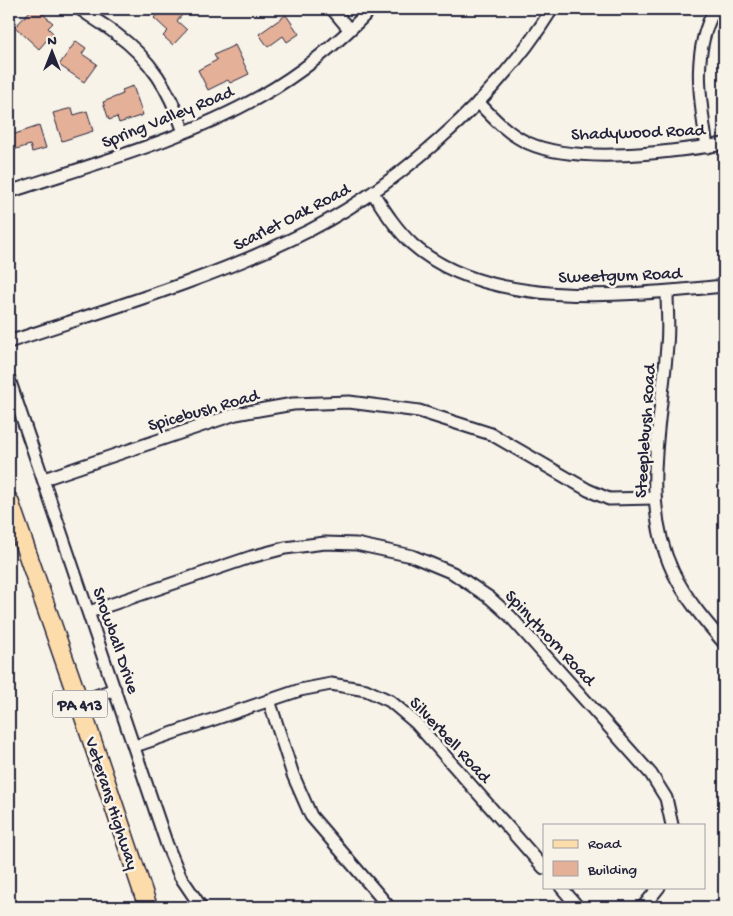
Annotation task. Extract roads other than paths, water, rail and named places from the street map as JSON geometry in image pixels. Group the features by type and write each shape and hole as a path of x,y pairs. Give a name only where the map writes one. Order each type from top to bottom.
{"main road":[{"name":"Veterans Highway","path":"9,501 148,907"}],"street":[{"path":"80,9 133,47 148,63 169,91 184,132"},
{"path":"332,9 349,29"},
{"name":"Spring Valley Road","path":"9,192 184,132 261,96 324,52 371,9"},
{"name":"Scarlet Oak Road","path":"9,342 234,265 293,239 373,192 445,134 478,102 527,44 552,9"},
{"path":"707,147 699,94 700,57 704,35 716,9"},
{"name":"Shadywood Road","path":"478,102 510,133 528,143 563,152 579,154 632,153 724,144"},
{"name":"Sweetgum Road","path":"373,192 401,233 413,245 431,258 469,276 546,294 596,295 667,292 724,286"},
{"name":"Steeplebush Road","path":"667,292 668,338 656,462 655,498 660,534 673,572 696,610 724,643"},
{"name":"Snowball Drive","path":"9,378 167,845 180,876 201,907"},
{"name":"Spicebush Road","path":"44,479 236,414 293,404 349,402 419,411 491,434 588,490 609,499 655,498"},
{"name":"Spinythorn Road","path":"89,612 251,557 294,546 325,543 356,544 375,547 430,562 470,584 510,616 651,774 666,798 672,824"},
{"name":"Silverbell Road","path":"135,746 300,690 331,684 366,690 390,700 416,723 543,867"},
{"path":"79,702 114,689"},
{"path":"269,700 293,775 311,816 389,907"},
{"path":"562,888 578,907"},
{"path":"643,907 658,888"}]}
